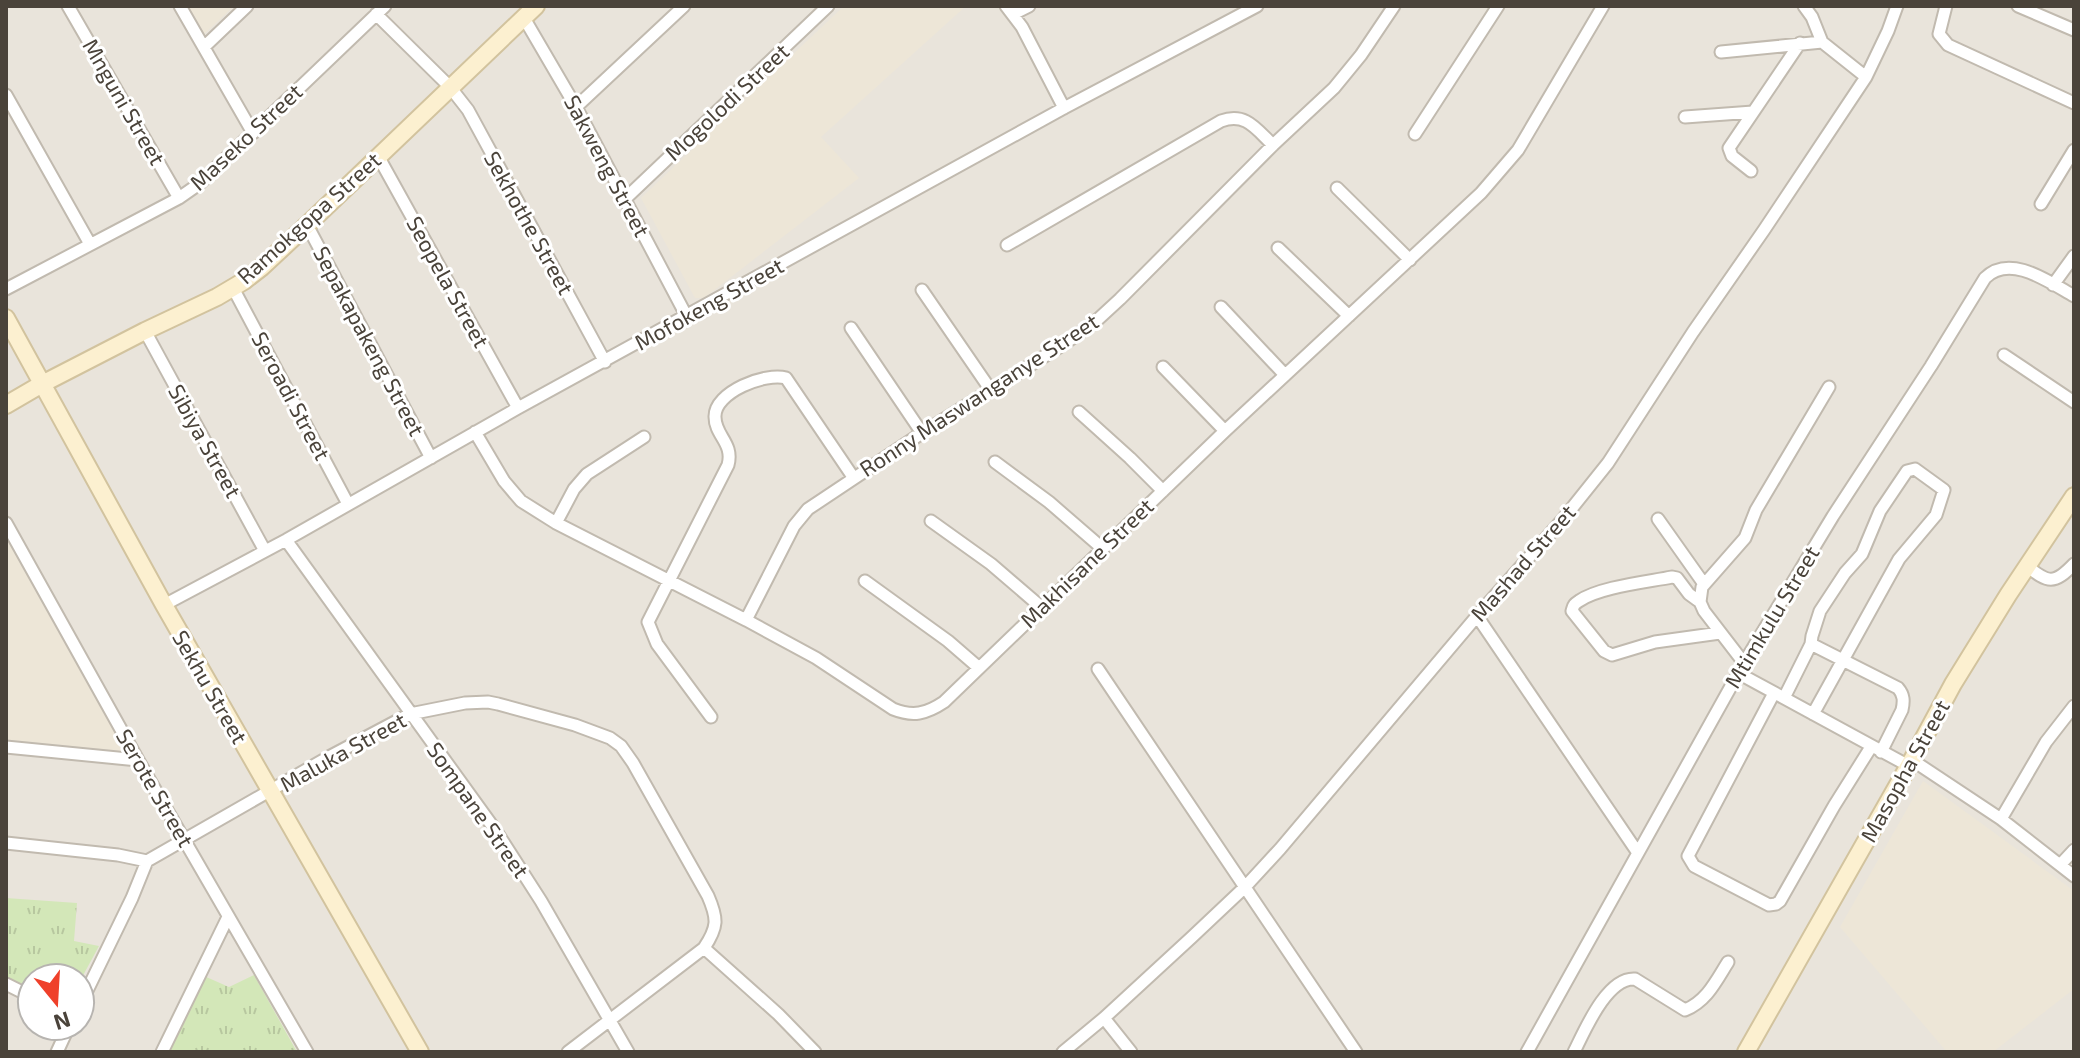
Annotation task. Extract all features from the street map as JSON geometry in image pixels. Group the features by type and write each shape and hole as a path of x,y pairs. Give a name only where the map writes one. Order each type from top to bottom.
{"street":[{"name":"Mnguni Street","path":"68,6 179,198"},
{"path":"180,6 253,133"},
{"path":"204,47 247,6"},
{"name":"Ramokgopa Street","path":"6,405 233,288 262,267 536,6"},
{"path":"576,107 684,6"},
{"name":"Mogolodi Street","path":"626,198 828,6"},
{"path":"1029,6 1010,10 1064,108"},
{"path":"1230,6 1233,19"},
{"name":"Mofokeng Street","path":"164,605 1064,108 1257,6"},
{"name":"Ronny Maswanganye Street","path":"746,620 788,538 808,509 1095,322 1334,88 1349,72 1394,6"},
{"path":"1415,134 1498,6"},
{"name":"Makhisane Street","path":"475,432 515,495 556,523 746,620 838,671 885,704 906,714 926,713 935,708 1225,431 1481,193 1518,150 1603,6"},
{"path":"1804,6 1822,42 1866,77"},
{"name":"Mashad Street","path":"1063,1052 1245,887 1608,463 1866,77 1897,6"},
{"path":"1946,6 1939,34 1948,45 2074,103"},
{"path":"2018,6 2074,30"},
{"name":"Maseko Street","path":"6,289 179,198 199,184 380,10"},
{"name":"Sekhothe Street","path":"380,10 468,110 605,362"},
{"name":"Sakweng Street","path":"524,18 626,198 687,317"},
{"path":"1721,52 1822,42"},
{"path":"1751,171 1729,151 1800,43"},
{"path":"6,95 90,244"},
{"path":"1685,117 1753,112"},
{"path":"1007,245 1221,121 1237,117 1245,120 1273,145"},
{"path":"2041,204 2074,150"},
{"name":"Seopela Street","path":"378,156 518,408"},
{"path":"1337,188 1410,260"},
{"name":"Sepakapakeng Street","path":"307,225 431,458"},
{"path":"1278,248 1349,316"},
{"path":"2053,285 2074,256"},
{"name":"Mtimkulu Street","path":"1527,1052 1741,668 1826,527 1985,278 1996,269 2013,268 2028,272 2074,296"},
{"name":"Seroadi Street","path":"233,288 348,504"},
{"path":"922,290 990,389"},
{"path":"1221,307 1285,375"},
{"name":"Sekhu Street","path":"6,318 164,605 420,1052"},
{"path":"851,328 922,433"},
{"name":"Sibiya Street","path":"145,331 265,551"},
{"path":"2004,355 2074,402"},
{"path":"1163,367 1225,431"},
{"path":"711,717 657,644 648,622 728,465 730,451 714,415 721,402 740,387 772,376 786,378 853,477"},
{"path":"1829,387 1756,510 1745,538 1704,584 1700,593 1704,611 1741,668 1779,696 1876,749 1910,763 2001,819 2074,876"},
{"path":"1079,412 1163,491"},
{"path":"556,523 574,489 587,474 644,437"},
{"path":"995,462 1049,502 1102,548"},
{"path":"1811,644 1843,661 1898,688 1904,703 1820,830 1780,901 1769,905 1694,866 1688,856 1811,644 1816,620 1830,593 1862,554 1884,504 1907,471 1915,469 1944,490 1939,510 1899,559 1843,661 1813,714"},
{"name":"Masopha Street","path":"1746,1052 1953,684 2074,496"},
{"path":"1658,519 1704,584"},
{"path":"931,521 991,564 1041,607"},
{"name":"Serote Street","path":"6,523 138,760 307,1052"},
{"name":"Sompane Street","path":"286,540 496,831 541,901 628,1052"},
{"path":"2027,566 2042,578 2052,580 2059,578 2074,564"},
{"path":"1700,602 1689,594 1677,578 1672,577 1598,593 1579,601 1572,611 1604,651 1612,655 1655,642 1720,633"},
{"path":"865,581 948,641 978,667"},
{"path":"1477,616 1638,853"},
{"path":"1098,669 1356,1052"},
{"name":"Maluka Street","path":"147,861 410,714 465,703 488,702 575,725 615,741 633,763 708,896 716,922 704,948"},
{"path":"2001,819 2046,742 2074,706"},
{"path":"6,747 138,760"},
{"path":"6,843 147,861 96,972"},
{"path":"2060,865 2074,850"},
{"path":"162,1052 228,917"},
{"path":"568,1052 704,948 778,1014 815,1052"},
{"path":"1574,1052 1603,999 1622,981 1635,979 1685,1010 1705,998 1728,962"},
{"path":"1104,1018 1131,1052"}],"shaded area":[{"path":"6,6 2074,6 2074,1052 6,1052"},
{"path":"184,6 234,6 201,37"},
{"path":"844,6 966,6 821,137 859,178 704,298 695,298 641,198"},
{"path":"6,537 127,749 122,759 6,747"},
{"path":"1923,781 2074,891 2074,989 1993,1052 1947,1052 1840,927"}],"green space":[{"path":"6,898 77,903 74,941 99,946 90,962 16,962 16,985 6,980"},
{"path":"254,975 297,1052 166,1052 204,976 229,987"}]}
